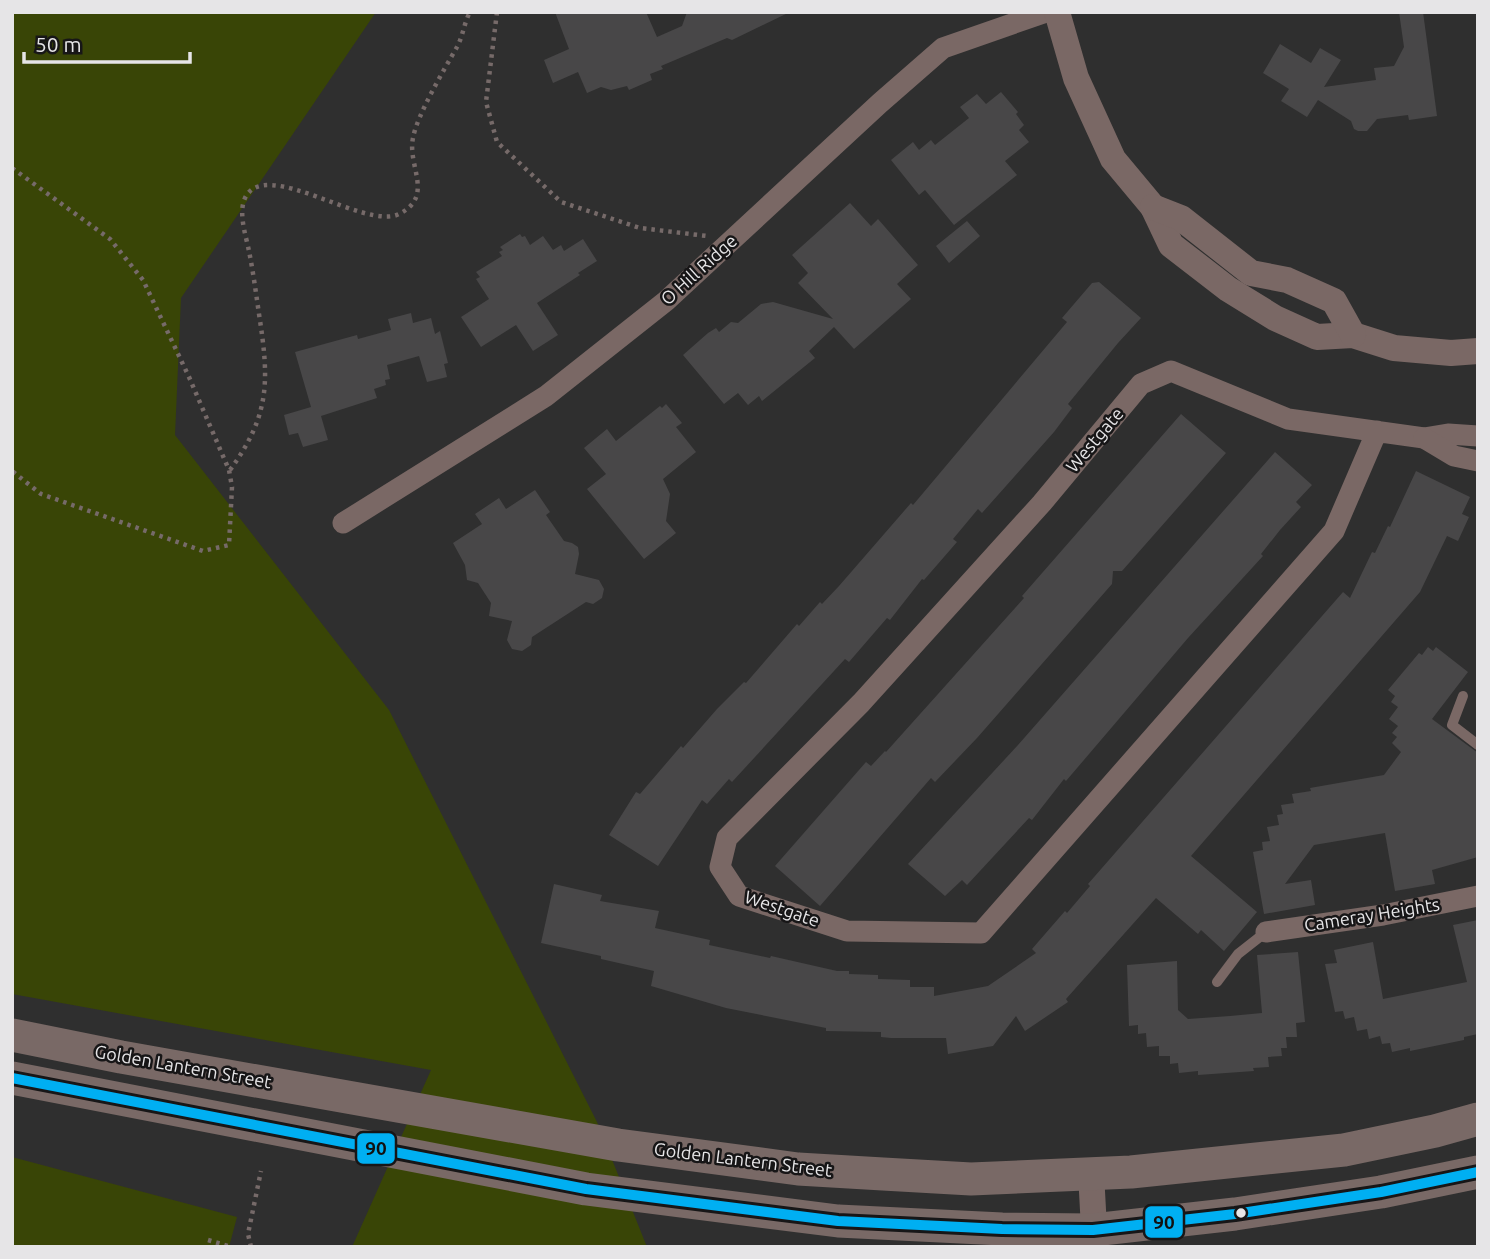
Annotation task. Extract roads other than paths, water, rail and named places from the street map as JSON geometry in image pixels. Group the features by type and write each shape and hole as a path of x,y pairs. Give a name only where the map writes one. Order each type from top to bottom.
{"main road":[{"name":"Golden Lantern Street","path":"12,1035 121,1057 618,1145 798,1169 971,1179 1145,1171 1344,1150 1478,1119"},
{"path":"12,1077 586,1189 838,1221 1094,1238 1381,1192 1478,1172"}],"street":[{"name":"O Hill Ridge","path":"343,523 546,396 666,301 943,48 1046,12"},
{"path":"1057,12 1076,78 1113,159 1153,207 1171,245 1228,289 1275,318 1317,337 1353,335 1394,348 1451,353 1478,351"},
{"path":"1153,207 1181,218 1251,273 1287,280 1334,301 1353,335"},
{"name":"Westgate","path":"1377,431 1334,531 981,933 847,931 739,896 720,867 727,838 870,693 1042,503 1141,384 1171,370 1288,419 1377,431 1424,438 1448,434 1478,436"},
{"name":"Westgate","path":"1424,438 1454,456 1478,461"},
{"name":"Cameray Heights","path":"1266,932 1383,915 1478,897"},
{"path":"1091,1173 1094,1238"}],"lane":[{"path":"1463,696 1452,725 1478,745"},
{"path":"1217,982 1238,954 1266,932"}]}
